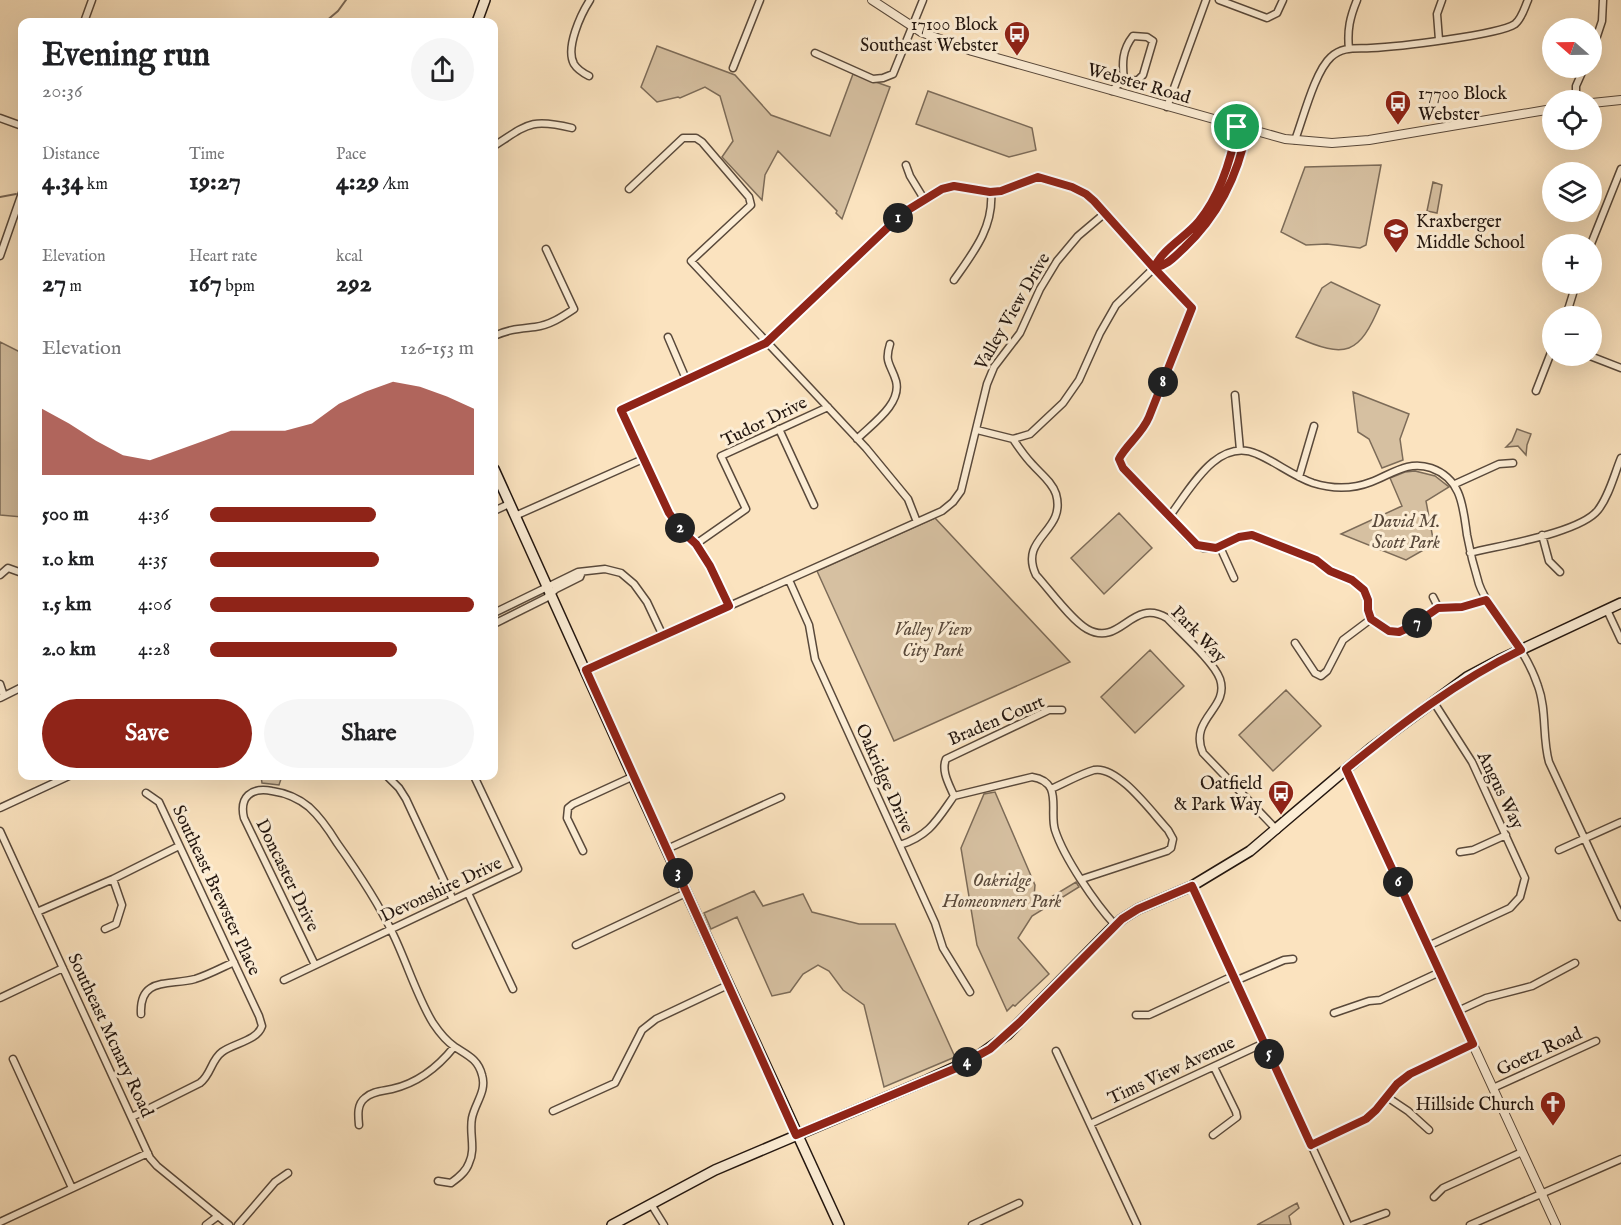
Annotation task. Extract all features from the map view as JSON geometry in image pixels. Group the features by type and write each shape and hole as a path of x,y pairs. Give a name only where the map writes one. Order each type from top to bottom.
{"main road":[{"path":"478,18 485,0"},
{"path":"498,478 547,592 586,670 839,1225"},
{"path":"612,1225 715,1170 975,1058 1000,1041 1115,925 1138,909 1192,886 1250,851 1346,769 1433,702 1474,674 1621,603"}],"street":[{"path":"85,18 92,0"},
{"path":"589,76 576,67 572,57 577,26 590,0"},
{"path":"733,68 760,0"},
{"name":"Webster Road","path":"872,0 912,27 953,44 1237,127 1295,140 1332,143 1369,140 1542,111"},
{"path":"815,53 873,79 893,74 923,0"},
{"path":"1167,107 1206,0"},
{"path":"1219,0 1267,18 1276,13 1283,0"},
{"path":"1349,48 1347,35 1357,0"},
{"path":"1438,40 1437,14 1442,0"},
{"path":"1295,140 1323,66 1338,52 1349,48 1370,48 1438,40 1507,28 1521,18 1528,0"},
{"path":"1602,21 1603,0"},
{"path":"1112,91 1119,82 1138,80 1143,75 1153,42 1147,37 1133,36 1128,42 1122,61 1124,80"},
{"path":"1602,102 1621,100"},
{"path":"0,118 18,125"},
{"path":"498,144 531,124 544,122 572,128"},
{"path":"977,430 1013,439 1030,434 1063,403 1079,380 1104,325 1116,305 1154,268 1159,257 1199,221 1209,206 1224,176 1237,127"},
{"path":"1154,268 1166,265 1197,236 1220,205 1233,179 1247,129"},
{"path":"629,189 679,141 688,137 702,142 749,197 751,205 691,261 828,407 909,499 917,522"},
{"path":"906,165 924,199"},
{"path":"1596,234 1621,169"},
{"path":"729,606 710,566 696,544 682,531 669,513 621,410 766,343 903,213 942,189 954,186 990,192 1001,191 1029,179 1045,178 1086,194 1192,308 1144,429 1122,452 1119,459 1123,468 1197,545 1210,549 1220,547 1239,537 1252,535 1316,560 1330,571 1352,580 1364,590 1371,619 1389,631 1399,632 1412,626 1438,608 1462,607 1486,600"},
{"path":"954,280 983,237 990,215 990,192"},
{"path":"0,256 18,208"},
{"name":"Valley View Drive","path":"586,670 947,508 958,495 991,374 1020,333 1040,289 1057,261 1077,236 1104,214"},
{"path":"498,334 510,329 537,327 559,319 574,309 546,249"},
{"path":"668,337 686,379"},
{"path":"857,439 886,410 895,397 896,382 886,356 890,344"},
{"path":"1602,361 1621,368"},
{"path":"1536,391 1546,366"},
{"path":"1236,395 1240,450"},
{"name":"Tudor Drive","path":"696,544 746,509 721,456 828,407"},
{"path":"1299,477 1314,426"},
{"path":"779,429 814,505"},
{"name":"Park Way","path":"1013,439 1054,489 1058,508 1053,525 1033,550 1032,566 1036,575 1079,623 1090,631 1104,633 1118,630 1139,614 1150,612 1167,618 1213,667 1221,684 1217,704 1200,728 1203,753 1277,830"},
{"path":"1169,517 1212,461 1225,453 1240,450 1256,453 1299,477 1323,486 1348,487 1371,482 1397,469 1418,466 1440,472 1455,484 1465,511 1470,553 1486,600 1531,668 1542,699 1544,741 1549,762 1621,917"},
{"path":"1470,553 1576,526 1598,511 1621,458"},
{"path":"515,516 643,459"},
{"path":"1455,484 1499,464 1513,463"},
{"path":"498,509 509,504"},
{"path":"1542,535 1549,561 1560,572"},
{"path":"1220,547 1234,579"},
{"path":"0,575 8,568 18,572"},
{"path":"498,612 580,577 582,572 614,570 628,578 647,602 663,636"},
{"name":"Oakridge Drive","path":"789,580 809,625 815,659 900,845 927,832 941,817 954,796"},
{"path":"498,622 547,592"},
{"path":"1433,597 1438,608"},
{"path":"1606,610 1621,640"},
{"path":"1295,643 1315,673 1321,676 1327,672 1343,640 1371,619"},
{"path":"0,684 2,697 18,689"},
{"name":"Angus Way","path":"1428,946 1510,908 1520,897 1525,878 1472,762 1433,702"},
{"name":"Braden Court","path":"954,796 944,771 946,759 1049,710 1062,710"},
{"path":"1346,769 1556,1225"},
{"path":"1051,789 1095,770 1109,772 1121,779 1168,830 1173,839 1171,848 1167,851 1082,879"},
{"path":"583,851 567,818 568,808 634,776"},
{"path":"954,796 1032,777 1043,780 1051,789 1056,833 1097,904 1115,925"},
{"path":"0,808 60,780"},
{"path":"391,780 406,799 453,900"},
{"name":"Devonshire Drive","path":"284,980 518,869 476,780"},
{"name":"Doncaster Drive","path":"315,965 244,818 242,808 244,800 250,793 258,790 283,793 311,808 357,870 391,929"},
{"name":"Southeast Brewster Place","path":"132,1117 200,1083 208,1076 214,1060 220,1053 259,1032 262,1026 159,802 146,793"},
{"path":"667,849 781,796"},
{"path":"1559,850 1621,822"},
{"name":"Southeast Mcnary Road","path":"0,831 148,1153 157,1166 229,1225"},
{"path":"1460,852 1473,850 1506,835"},
{"path":"900,845 935,923 943,948 970,992"},
{"path":"37,912 113,879 179,846"},
{"path":"105,929 116,924 122,905 113,879"},
{"path":"1192,886 1348,1225"},
{"path":"468,893 513,989"},
{"path":"576,945 686,893"},
{"path":"391,929 431,1020 454,1047 472,1057 479,1065 484,1087 471,1122 470,1163 451,1183 438,1181"},
{"path":"1136,1015 1149,1015 1234,978 1293,958"},
{"path":"141,1014 143,997 149,988 161,983 198,978 234,962"},
{"path":"1458,1011 1486,998 1532,986 1575,963"},
{"path":"0,998 63,968"},
{"path":"1334,1013 1369,1000 1380,1000 1440,972"},
{"path":"553,1111 615,1083 642,1030 656,1019 728,985"},
{"name":"Goetz Road","path":"1493,1088 1596,1041"},
{"name":"Tims View Avenue","path":"1090,1124 1264,1043"},
{"path":"1311,1145 1366,1119 1397,1084 1410,1074 1473,1044"},
{"path":"359,1125 359,1107 363,1099 374,1093 417,1080 445,1059 454,1047"},
{"path":"1056,1051 1137,1225"},
{"path":"13,1059 72,1188"},
{"path":"1213,1135 1237,1117 1214,1067"},
{"path":"1387,1097 1408,1111 1429,1130"},
{"path":"1434,1197 1443,1188 1522,1152"},
{"path":"0,1222 148,1153"},
{"path":"1470,1225 1541,1192 1581,1178 1621,1160"},
{"path":"237,1225 275,1182 288,1173"},
{"path":"972,1225 1019,1203"},
{"path":"651,1204 664,1225"},
{"path":"1353,1225 1386,1213"},
{"path":"206,1225 218,1216"}],"green space":[{"path":"657,46 735,75 771,115 830,136 853,74 890,87 842,219 836,213 837,211 778,151 765,175 762,200 722,157 733,141 720,96 705,87 680,98 657,102 641,87"},
{"path":"928,91 1032,128 1036,150 1009,157 916,124"},
{"path":"1381,165 1366,245 1360,248 1327,244 1306,245 1281,232 1305,167"},
{"path":"1433,182 1442,185 1437,213 1427,211"},
{"path":"1331,282 1380,305 1365,334 1357,343 1339,350 1296,337 1322,288"},
{"path":"0,342 18,351 18,517 0,515"},
{"name":"David M. Scott Park","path":"1353,392 1409,414 1400,439 1403,460 1382,468 1369,439 1358,432"},
{"path":"1517,429 1531,434 1526,455 1518,446 1506,447 1512,441"},
{"name":"David M. Scott Park","path":"1415,471 1435,476 1449,487 1426,501 1434,544 1406,560 1341,534 1402,506 1390,478"},
{"path":"1119,513 1152,548 1104,594 1071,558"},
{"name":"Valley View City Park","path":"935,518 1070,662 894,741 817,571"},
{"path":"1150,650 1184,686 1135,733 1101,697"},
{"path":"1286,690 1321,726 1273,771 1239,735"},
{"path":"262,780 281,780 279,785 262,783"},
{"name":"Oakridge Homeowners Park","path":"995,792 1035,885 1033,908 1076,882 1079,887 1032,916 1018,938 1049,974 1007,1011 977,945 961,848 984,794"},
{"path":"754,891 763,906 803,894 812,912 859,924 895,924 955,1057 884,1087 864,1005 843,990 829,971 818,965 803,974 790,992 772,996 737,917 711,929 704,913"},
{"path":"1297,1203 1299,1208 1289,1216 1291,1225 1257,1225"}],"waterway":[{"path":"330,18 346,0"},
{"path":"0,197 16,194"}],"place":[{"name":"17100 Block Southeast Webster","path":"1017,57"},
{"name":"17700 Block Webster","path":"1398,126"},
{"name":"Kraxberger Middle School","path":"1396,254"},
{"name":"Oatfield & Park Way","path":"1281,816"},
{"name":"Hillside Church","path":"1553,1127"}],"route":[{"path":"1237,127 1224,176 1209,206 1199,221 1159,257 1154,268 1094,201 1072,187 1038,177 1001,191 990,192 954,186 942,189 903,213 766,343 621,410 669,513 682,531 696,544 710,566 729,606 586,670 796,1135 954,1069 980,1055 1007,1035 1122,919 1138,909 1192,886 1311,1145 1372,1115 1397,1084 1410,1074 1473,1044 1346,769 1455,686 1521,650 1486,600 1462,607 1438,608 1405,630 1389,631 1371,619 1368,600 1364,590 1357,583 1330,571 1316,560 1252,535 1239,537 1220,547 1203,548 1190,540 1123,468 1119,459 1122,452 1144,429 1192,308 1154,268 1166,265 1197,236 1228,192 1240,160 1247,129 1237,127"}]}
